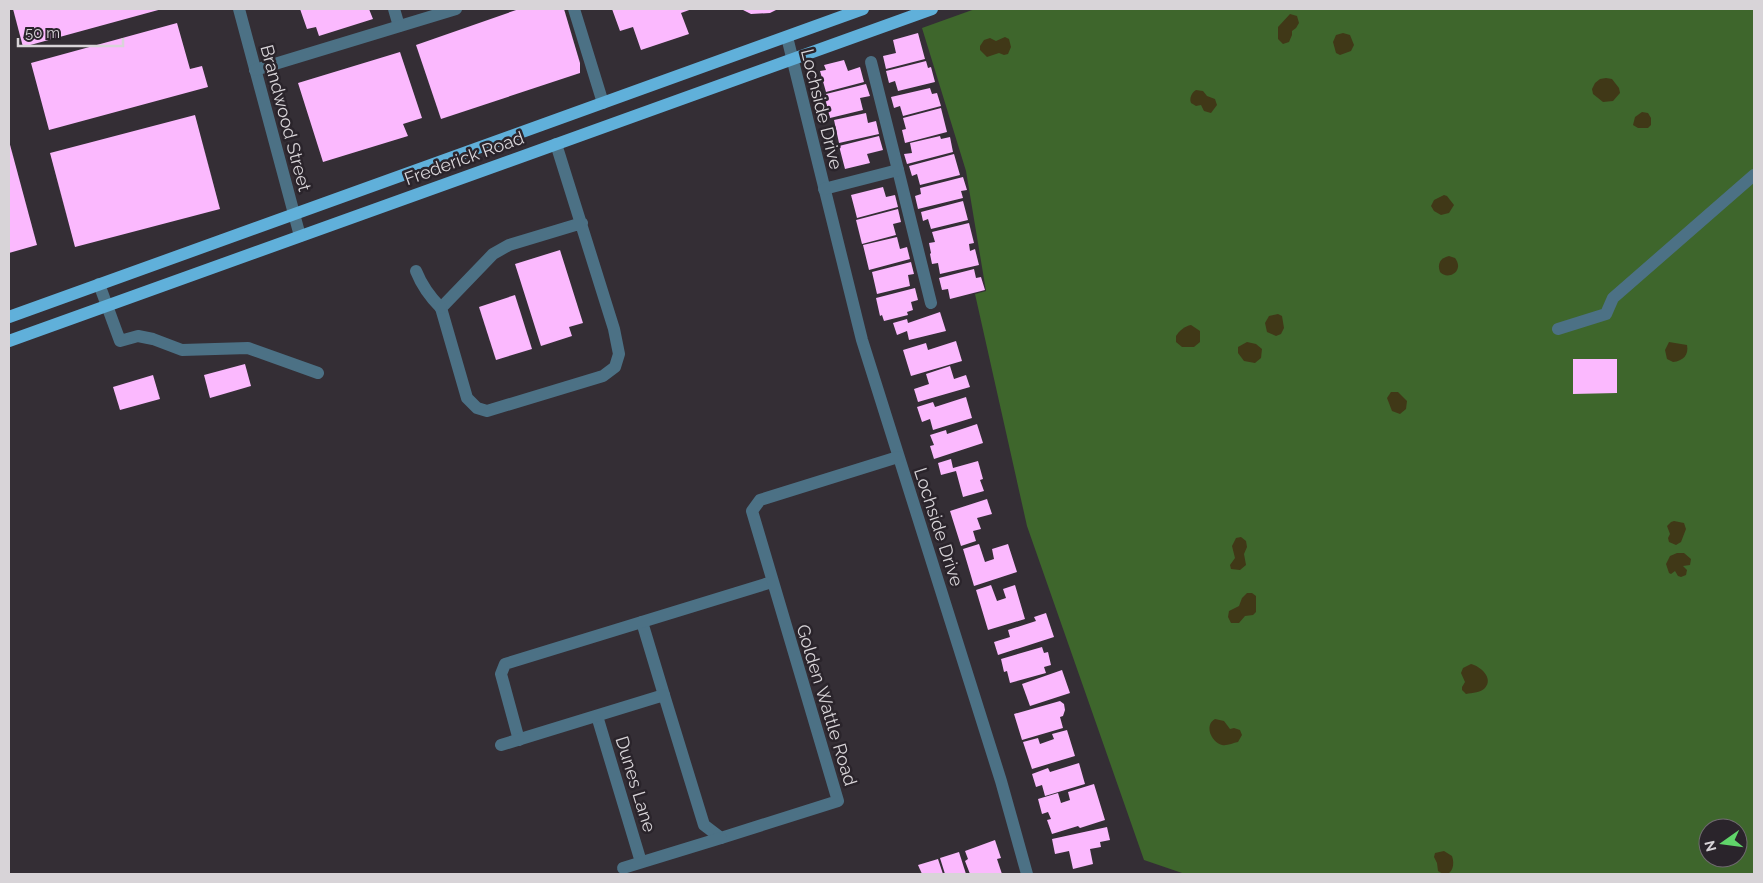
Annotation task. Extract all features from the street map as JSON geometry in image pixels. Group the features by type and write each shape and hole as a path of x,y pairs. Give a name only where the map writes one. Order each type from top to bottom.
{"main road":[{"name":"Frederick Road","path":"9,317 863,9"},
{"name":"Frederick Road","path":"9,341 106,304 932,9"}],"street":[{"name":"Brandwood Street","path":"239,9 300,236"},
{"path":"394,9 399,26"},
{"path":"255,70 456,9"},
{"path":"574,9 603,103"},
{"name":"Lochside Drive","path":"786,37 862,340 1001,780 1027,874"},
{"path":"871,62 931,303"},
{"path":"416,271 420,282 441,308 467,398 477,408 487,411 603,376 615,368 619,354 614,329 556,144"},
{"name":"Lochside Drive","path":"824,189 898,170"},
{"path":"1558,329 1606,314 1613,298 1754,175"},
{"path":"441,308 493,254 509,245 582,223"},
{"path":"99,284 120,341 138,336 153,339 182,350 248,348 318,372"},
{"name":"Golden Wattle Road","path":"721,838 838,801 752,511 760,500 898,457"},
{"path":"519,740 501,674 505,664 772,582"},
{"path":"642,622 704,825 721,838"},
{"path":"500,745 664,695"},
{"name":"Dunes Lane","path":"597,716 641,862"},
{"path":"624,868 721,838"}],"green space":[{"path":"975,9 1754,9 1754,874 1185,874 1144,860 1027,526 975,294 986,291 966,171 922,28"}],"sand":[{"path":"1290,14 1297,16 1299,23 1292,31 1289,42 1283,44 1278,39 1278,27"},
{"path":"1343,33 1350,35 1354,45 1351,51 1340,55 1336,53 1333,42 1336,35"},
{"path":"1005,37 1009,39 1011,47 1008,54 999,53 987,57 980,50 984,40 990,38 996,41"},
{"path":"1600,79 1612,79 1619,88 1620,93 1613,101 1603,102 1593,94 1592,89"},
{"path":"1196,90 1203,91 1207,96 1215,99 1217,105 1211,113 1204,111 1201,105 1196,106 1191,103 1191,95"},
{"path":"1642,112 1648,113 1651,118 1651,125 1648,128 1638,128 1633,125 1635,117"},
{"path":"1444,195 1454,205 1449,213 1441,215 1434,211 1431,206 1434,200"},
{"path":"1449,256 1455,258 1458,263 1457,271 1451,275 1443,275 1440,272 1440,262"},
{"path":"1278,314 1282,316 1284,328 1281,334 1276,336 1267,332 1265,323 1269,316"},
{"path":"1191,325 1200,331 1200,342 1194,347 1182,347 1176,342 1176,336 1182,329"},
{"path":"1247,342 1256,344 1262,349 1261,358 1255,363 1244,361 1238,353 1238,347"},
{"path":"1669,342 1687,345 1685,357 1673,362 1667,359 1665,350"},
{"path":"1391,392 1398,392 1407,401 1406,409 1400,414 1392,411 1387,398"},
{"path":"1674,521 1684,523 1686,529 1681,542 1676,545 1669,542 1670,534 1667,526"},
{"path":"1241,537 1246,541 1247,547 1244,554 1246,565 1240,570 1231,569 1230,565 1235,558 1232,546 1236,538"},
{"path":"1684,553 1691,559 1690,565 1683,566 1687,570 1686,575 1681,577 1675,571 1671,574 1669,573 1666,564 1670,556"},
{"path":"1247,593 1252,593 1256,596 1256,612 1253,615 1245,616 1239,623 1231,623 1228,617 1229,611 1239,606 1242,598"},
{"path":"1471,664 1485,673 1488,680 1485,688 1482,690 1466,694 1462,690 1465,682 1461,673 1463,668"},
{"path":"1215,719 1224,721 1230,729 1240,730 1242,735 1238,742 1222,745 1215,741 1209,729"},
{"path":"1444,851 1452,856 1453,860 1451,871 1446,874 1438,871 1434,857 1435,853"}],"building":[{"path":"13,9 162,9 23,47"},
{"path":"300,9 369,9 373,19 319,36 316,27 307,29"},
{"path":"519,9 564,9 580,63 580,73 441,119 416,45"},
{"path":"612,9 692,9 681,13 689,34 641,50 633,27 620,31"},
{"path":"741,9 778,9 770,13 751,14"},
{"path":"177,23 190,69 202,66 208,87 49,130 31,63"},
{"path":"918,33 925,59 886,69 883,56 896,53 893,40"},
{"path":"400,52 422,118 403,124 408,136 323,162 298,83"},
{"path":"844,60 848,71 860,67 864,82 826,92 820,71 826,70 824,65"},
{"path":"926,61 928,68 931,67 935,82 898,91 895,81 889,83 886,71"},
{"path":"866,84 870,96 860,98 863,110 830,118 825,98 827,98 826,94"},
{"path":"930,88 932,94 937,93 941,106 903,116 900,106 894,108 891,97"},
{"path":"941,108 947,132 905,143 902,130 906,129 903,118"},
{"path":"866,113 868,123 876,121 879,134 839,143 834,120"},
{"path":"195,115 220,209 75,247 50,153"},
{"path":"879,136 883,150 867,154 870,163 845,169 839,146"},
{"path":"940,136 941,139 950,137 953,152 907,164 904,154 912,153 910,143"},
{"path":"9,141 37,245 9,253"},
{"path":"954,154 960,175 920,185 917,174 912,176 909,166"},
{"path":"963,177 967,190 961,191 963,198 918,209 915,196 921,194 920,188"},
{"path":"883,187 886,197 895,195 898,207 857,218 851,195"},
{"path":"963,201 968,220 931,229 928,219 923,221 921,212"},
{"path":"898,209 901,222 893,224 896,235 862,244 856,220"},
{"path":"969,223 974,243 969,244 970,251 975,249 979,265 940,274 938,263 932,264 930,254 929,243 935,242 932,232"},
{"path":"897,237 900,249 907,247 910,259 869,270 863,245"},
{"path":"560,250 583,323 569,327 572,336 541,346 515,264"},
{"path":"911,262 914,274 908,275 910,286 877,294 872,272"},
{"path":"974,269 976,278 981,277 985,290 950,299 948,289 942,290 939,278"},
{"path":"915,288 918,300 911,302 913,310 907,312 908,315 884,321 882,315 880,316 876,298"},
{"path":"515,295 532,349 496,360 479,307"},
{"path":"940,312 946,331 909,340 907,331 897,335 893,323 907,319 908,323"},
{"path":"956,341 962,361 911,376 903,350 926,343 928,350"},
{"path":"1573,359 1617,359 1617,393 1573,394"},
{"path":"245,364 251,386 210,398 204,375"},
{"path":"950,366 954,379 966,375 970,387 918,402 914,389 929,384 926,374"},
{"path":"153,375 160,399 120,410 113,387"},
{"path":"966,397 972,418 933,430 930,419 922,422 917,407 933,402 935,407"},
{"path":"977,424 983,443 934,459 930,446 934,445 930,435 946,430 947,434"},
{"path":"951,459 953,468 978,461 983,479 980,480 984,491 963,497 956,471 941,475 938,463"},
{"path":"987,499 992,514 977,518 981,529 973,531 976,541 961,546 950,511"},
{"path":"979,544 985,562 994,559 992,549 1008,544 1017,572 974,586 963,549"},
{"path":"991,585 997,601 1006,598 1003,589 1015,585 1025,619 988,630 976,590"},
{"path":"1046,613 1054,637 998,655 994,642 1010,637 1008,630 1036,621 1034,617"},
{"path":"1042,647 1044,653 1048,652 1051,665 1044,667 1046,673 1010,683 1007,671 1004,672 1001,659"},
{"path":"1062,670 1070,693 1030,706 1022,684"},
{"path":"1060,701 1064,704 1065,710 1063,716 1060,717 1063,728 1022,740 1014,714"},
{"path":"1067,730 1075,756 1032,769 1023,742 1038,738 1040,744 1054,739 1052,734"},
{"path":"1079,763 1085,784 1045,796 1042,785 1036,787 1032,774 1048,768 1050,772"},
{"path":"1094,784 1105,820 1052,834 1047,820 1051,819 1048,812 1042,814 1038,799 1058,793 1061,803 1070,800 1068,792"},
{"path":"1107,827 1110,840 1100,842 1101,847 1090,849 1093,864 1073,869 1069,851 1055,854 1052,839"},
{"path":"995,840 1001,858 997,859 1002,874 970,874 965,861 968,859 965,851"},
{"path":"959,852 966,874 945,874 940,858"},
{"path":"938,859 943,874 922,874 918,865"}]}
